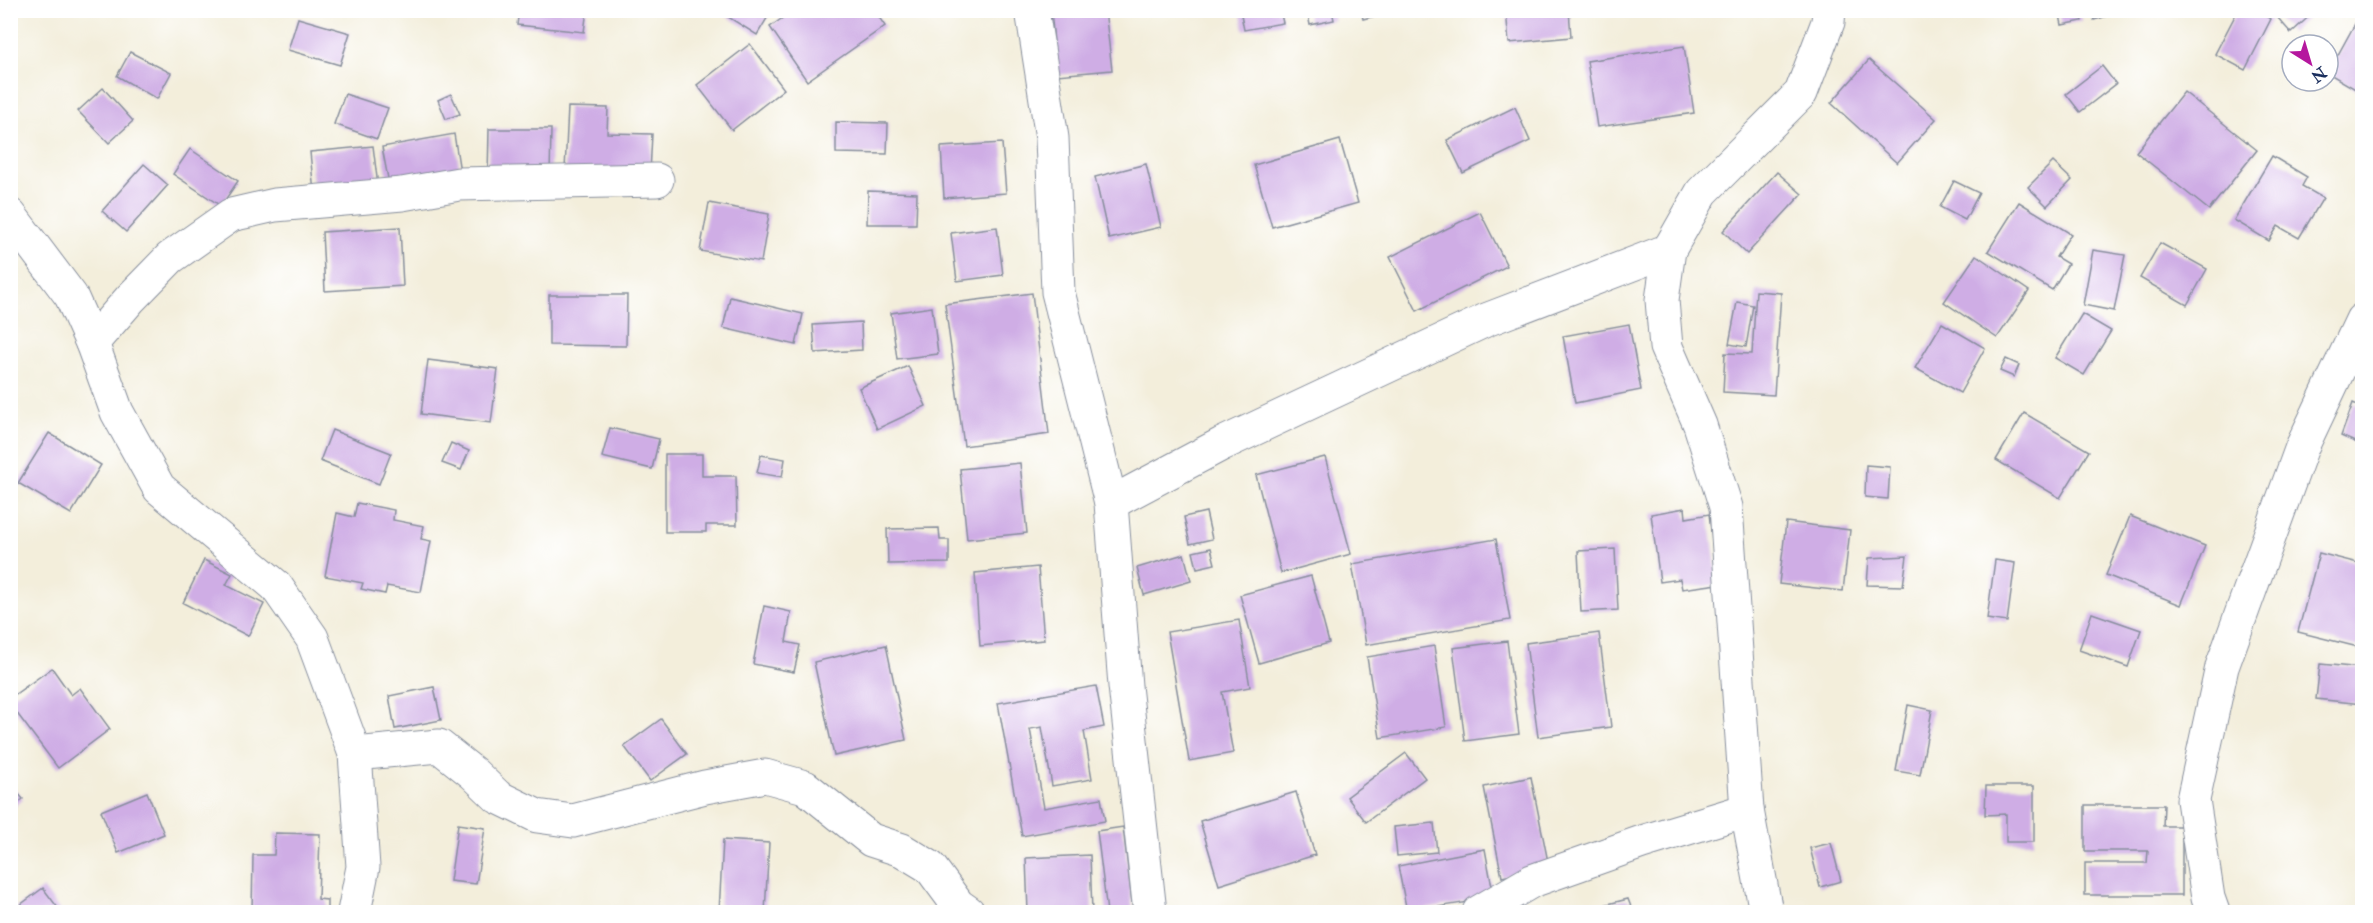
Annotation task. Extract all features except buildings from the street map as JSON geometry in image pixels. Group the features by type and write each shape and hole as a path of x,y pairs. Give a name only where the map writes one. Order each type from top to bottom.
{"street":[{"path":"1032,10 1052,138 1058,292 1111,503 1125,686 1150,912"},
{"path":"1766,912 1747,810 1725,507 1700,425 1666,347 1662,300 1669,250 1702,192 1801,93 1828,22 1829,10"},
{"path":"92,343 170,258 231,215 275,205 402,194 459,184 657,180"},
{"path":"10,215 71,297 92,343 117,412 159,488 276,586 312,638 356,754 363,867 354,912"},
{"path":"1111,503 1222,444 1486,320 1669,250"},
{"path":"2213,912 2208,898 2193,800 2222,667 2302,447 2362,320"},
{"path":"356,754 439,746 473,773 498,797 537,816 573,821 705,787 765,776 805,787 871,840 902,850 930,867 958,905 968,912"},
{"path":"1479,912 1532,881 1642,842 1747,810"}]}
